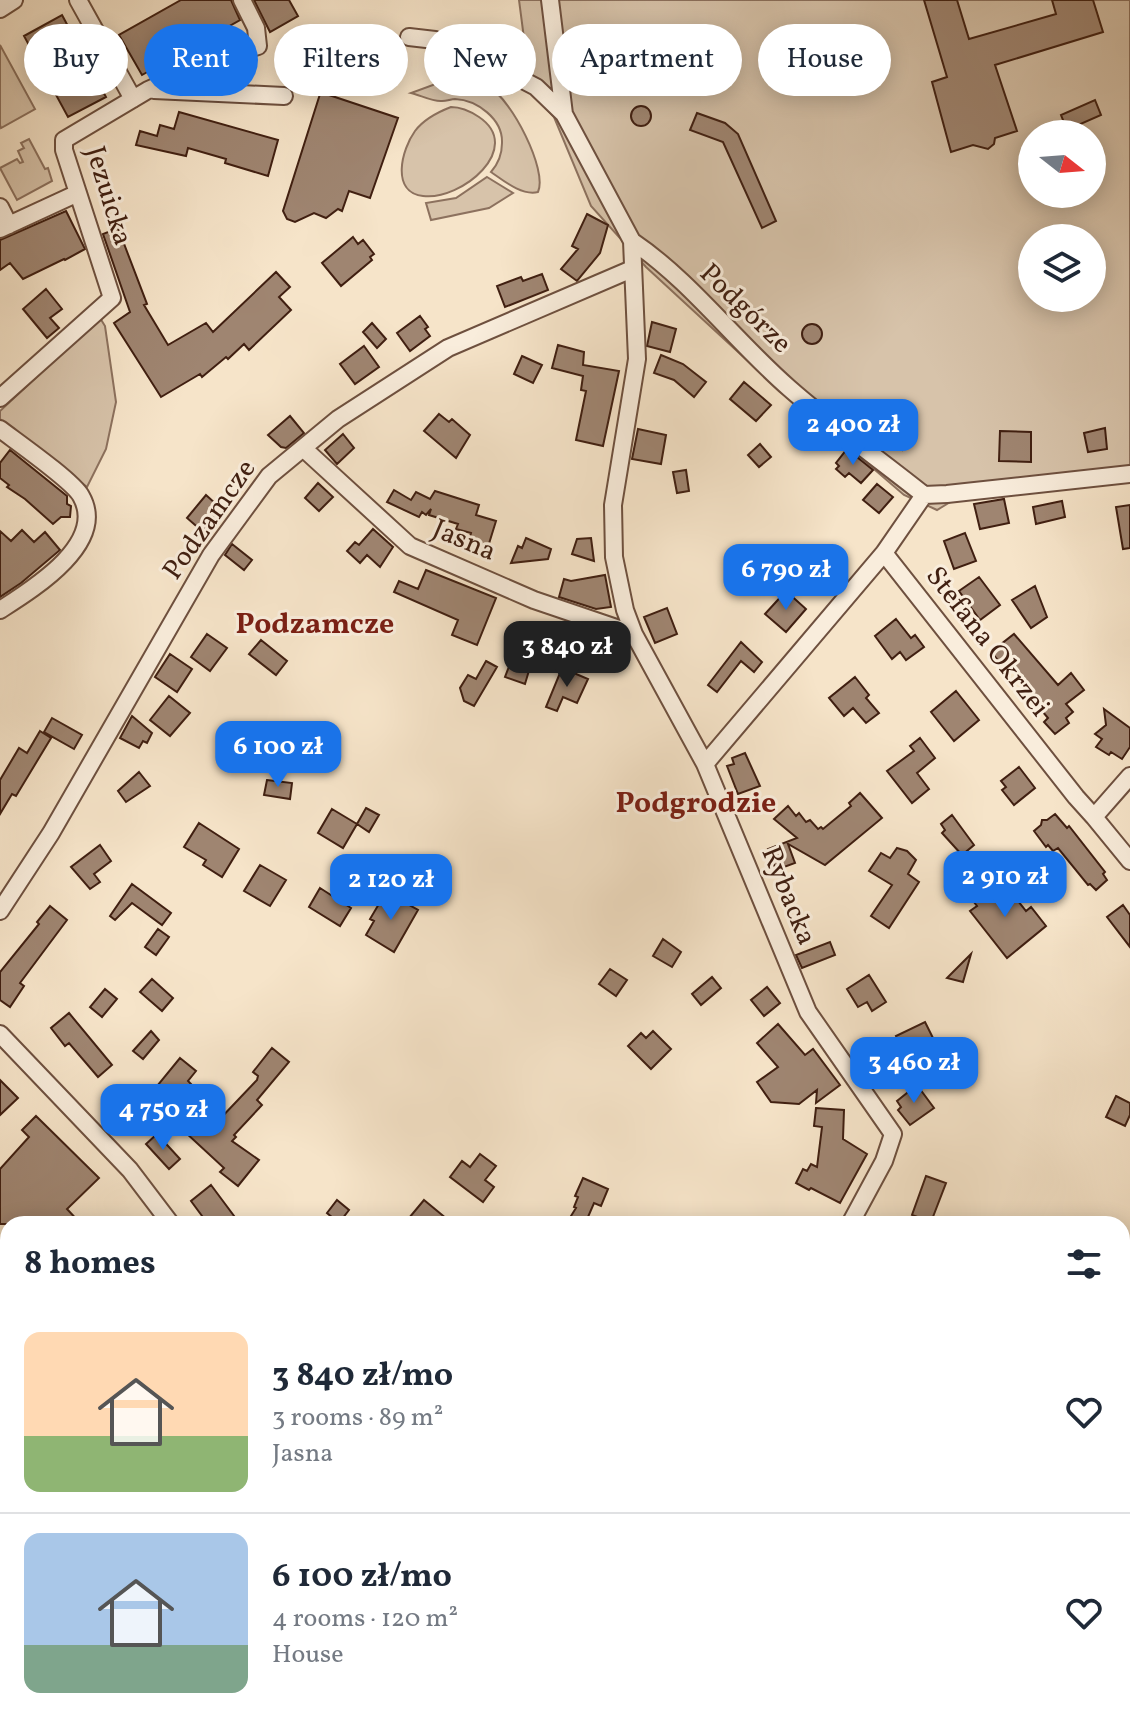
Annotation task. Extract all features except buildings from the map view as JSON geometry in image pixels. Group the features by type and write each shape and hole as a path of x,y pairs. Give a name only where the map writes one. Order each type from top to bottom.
{"street":[{"path":"0,9 14,0"},
{"path":"78,0 133,99 144,92"},
{"path":"242,0 254,24"},
{"path":"550,0 564,114"},
{"path":"409,37 435,40 536,87 564,114 632,241"},
{"name":"Jezuicka","path":"0,398 112,298 64,150 64,140 133,99"},
{"path":"0,207 5,227 78,193"},
{"name":"Rybacka","path":"632,241 637,359 613,505 614,557 625,610 634,634 705,764 808,1012 893,1134 884,1161 854,1216"},
{"name":"Podgórze","path":"632,241 697,297 788,388 924,495"},
{"name":"Podzamcze","path":"0,911 51,833 211,555 269,476 338,419 448,348 632,269"},
{"path":"0,429 76,489 87,511 87,524 79,546 31,590 1,608"},
{"name":"Jasna","path":"303,448 410,546 534,600 634,634"},
{"path":"705,764 884,553 924,495 1130,474"},
{"name":"Stefana Okrzei","path":"884,553 1130,861"},
{"path":"1094,817 1130,776"},
{"path":"0,1034 130,1170 165,1216"}],"shaded area":[{"path":"519,0 1130,0 1130,481 952,501 937,510 904,495 802,411 646,267 591,206 554,117 535,96 536,24 522,24"},
{"path":"0,45 24,89 24,96 28,96 35,109 1,128"},
{"path":"424,88 424,96 500,96 517,120 533,152 540,182 538,192 520,190 491,172 496,166 502,143 498,126 487,112 463,100 438,101 411,93"},
{"path":"451,107 479,117 491,130 495,143 492,157 470,181 454,190 438,195 413,193 406,187 403,178 406,148 427,119"},
{"path":"29,139 45,169 48,168 52,181 17,200 0,168 17,159 23,162 18,151 24,148 21,143"},
{"path":"487,177 513,193 489,208 431,220 426,203 456,198"},
{"path":"100,318 105,326 116,402 106,449 87,487 0,419 0,411"}],"district":[{"name":"Podzamcze","path":"315,625"},
{"name":"Podgrodzie","path":"696,804"}]}
